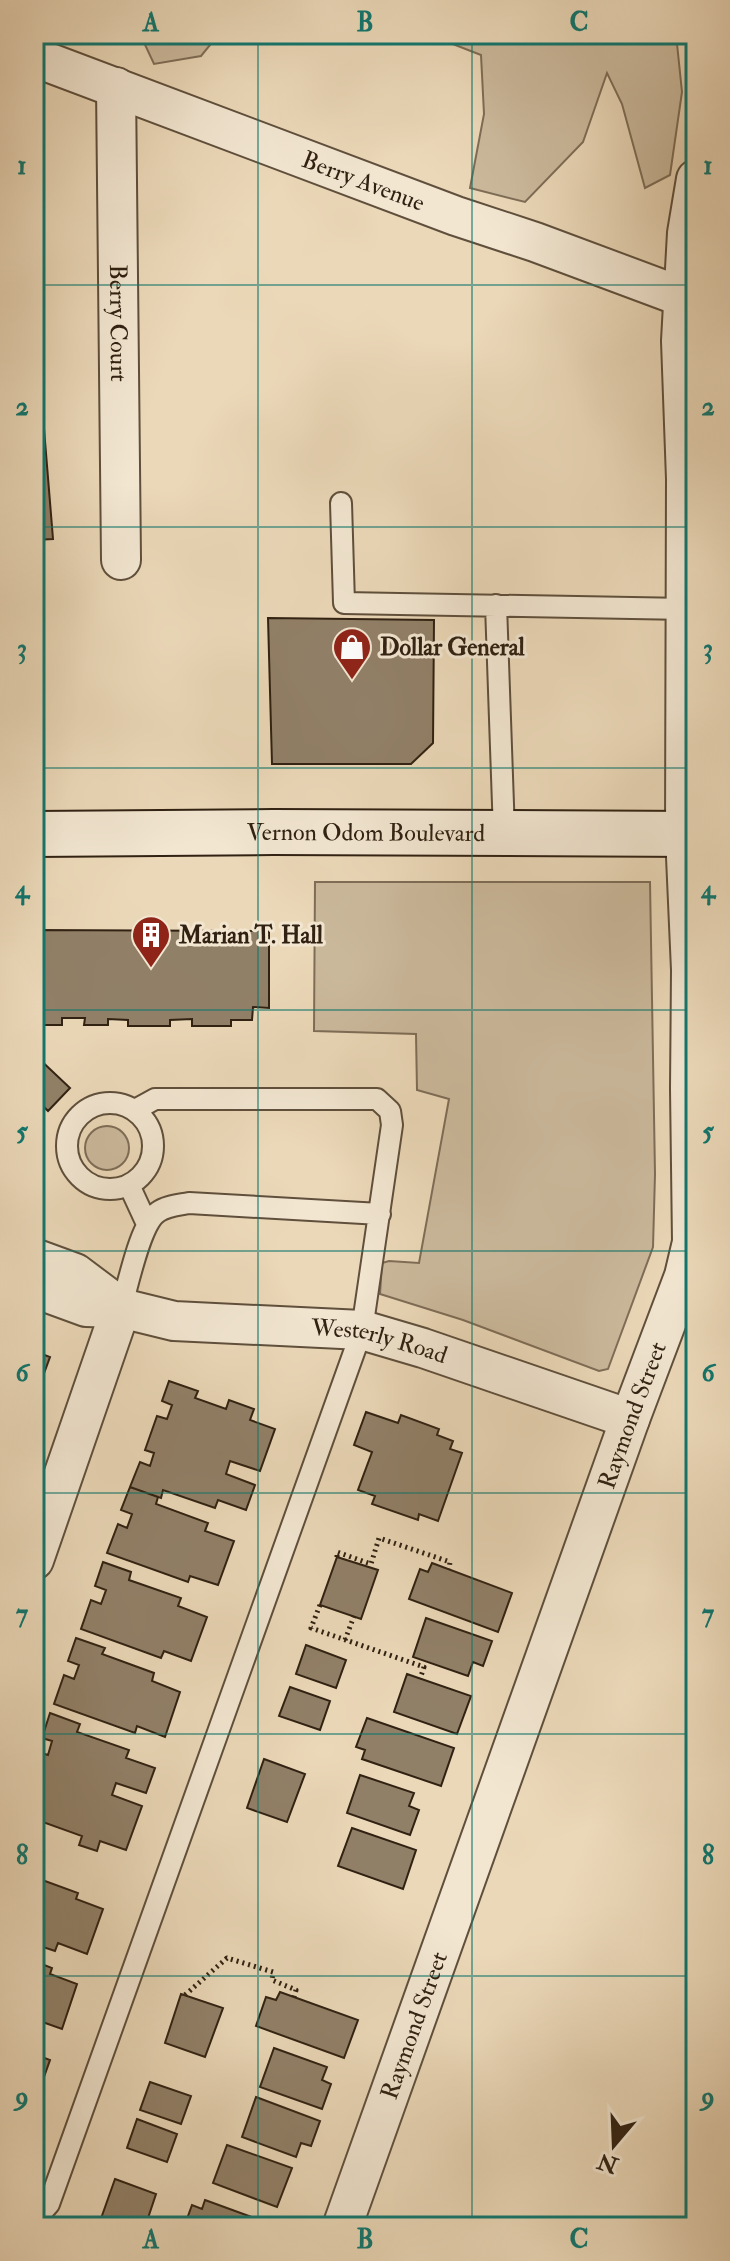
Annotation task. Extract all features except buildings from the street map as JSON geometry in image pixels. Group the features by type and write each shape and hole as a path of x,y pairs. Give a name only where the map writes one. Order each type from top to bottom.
{"main road":[{"name":"Vernon Odom Boulevard","path":"34,834 691,834"}],"street":[{"name":"Berry Avenue","path":"34,57 456,216 690,300"},
{"name":"Berry Court","path":"116,87 121,560"},
{"name":"Raymond Street","path":"342,2227 630,1419 684,1276 692,1242 691,743 681,341 690,300 687,233 696,179"},
{"name":"Westerly Road","path":"34,1258 75,1273 121,1308"},
{"name":"Westerly Road","path":"34,1288 86,1307 121,1308 174,1321 362,1330 630,1419"},
{"path":"37,1540 121,1308"}],"lane":[{"path":"341,503 344,603 687,609"},
{"path":"496,605 504,833"},
{"path":"34,2221 49,2204 362,1330 392,1125 390,1111 377,1099 155,1099 135,1110"},
{"path":"122,1104 135,1110 152,1134 153,1150 149,1164 141,1176 129,1185 114,1189 99,1188 75,1171 66,1146 75,1121 96,1105 122,1104"},
{"path":"129,1185 147,1224"},
{"path":"121,1308 147,1224 156,1212 189,1203 380,1214"}],"path":[{"path":"337,1557 337,1552 371,1564 379,1538 450,1562 449,1569"},
{"path":"320,1605 311,1628 424,1667 420,1679"},
{"path":"345,1640 354,1616"},
{"path":"185,1995 227,1958 273,1972 272,1980 296,1990 294,1997"}],"shaded area":[{"path":"140,34 219,34 201,56 154,64"},
{"path":"427,34 676,34 682,92 670,175 645,188 622,104 607,73 583,142 525,202 470,188 484,114 481,55"},
{"path":"315,882 650,882 655,1174 653,1247 608,1369 599,1371 463,1320 380,1294 382,1263 419,1263 449,1099 417,1090 416,1034 314,1031"},
{"path":"107,1126 123,1132 129,1148 123,1164 107,1170 91,1164 85,1148 91,1132"}],"place":[{"name":"Dollar General","path":"352,681"},
{"name":"Marian T. Hall","path":"151,969"}]}
